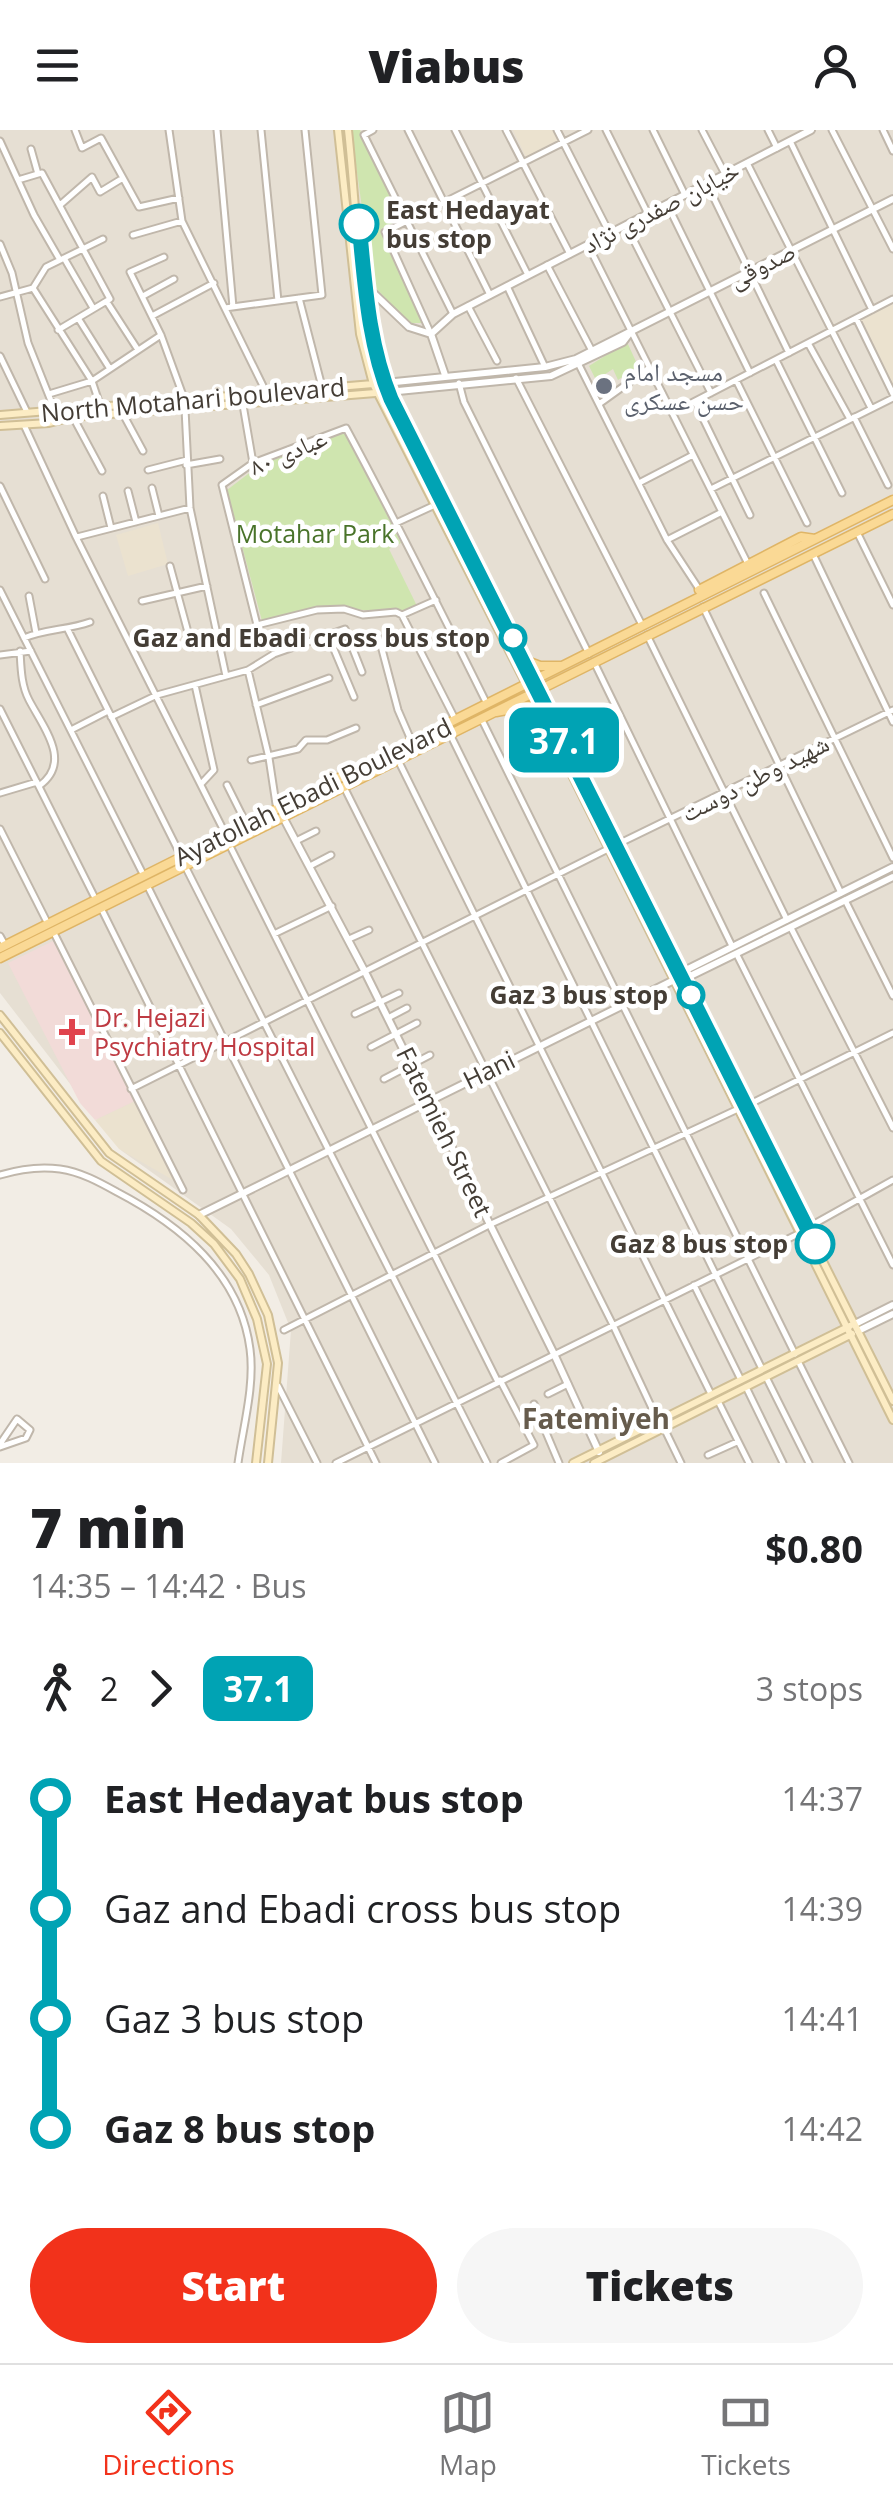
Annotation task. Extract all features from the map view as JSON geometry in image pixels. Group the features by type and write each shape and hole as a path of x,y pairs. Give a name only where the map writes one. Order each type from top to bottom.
{"main road":[{"path":"338,130 360,334 377,394 532,687 674,980 893,1401"},
{"path":"348,130 370,334 386,388 524,660 547,725 682,977 742,1107"},
{"name":"North Motahari boulevard","path":"185,405 373,384 386,388"},
{"name":"North Motahari boulevard","path":"0,426 122,408 243,406 377,394 386,388"},
{"name":"North Motahari boulevard","path":"0,416 100,405 122,408"},
{"name":"Ayatollah Ebadi Boulevard","path":"227,840 247,825 455,721 490,709 645,630 751,568 893,500"},
{"name":"Ayatollah Ebadi Boulevard","path":"645,630 758,581 893,514"},
{"path":"699,590 751,568 758,581"},
{"path":"722,586 727,575"},
{"name":"Ayatollah Ebadi Boulevard","path":"532,687 565,666 591,657"},
{"path":"524,660 540,666 565,666"},
{"path":"490,709 528,706 547,725"},
{"name":"Ayatollah Ebadi Boulevard","path":"2,952 183,861 344,787 481,718 490,709"},
{"path":"0,971 2,952"},
{"path":"0,1015 109,1153 199,1215 236,1254 260,1293 274,1335 278,1386 268,1463"},
{"path":"0,1033 102,1161 192,1223 228,1260 240,1280 258,1319 267,1364 256,1463"},
{"path":"602,1461 661,1425 853,1329"},
{"path":"853,1329 893,1420"},
{"path":"573,1463 661,1425"}],"street":[{"path":"75,130 82,148 101,138 138,207 178,198"},
{"path":"169,130 182,221 229,308 267,394"},
{"path":"217,130 229,308"},
{"path":"260,130 278,301"},
{"path":"229,308 322,295 304,130"},
{"path":"373,130 364,135 454,314"},
{"path":"408,130 490,294"},
{"path":"456,130 528,275"},
{"path":"506,130 570,254"},
{"path":"558,130 610,234"},
{"path":"445,380 431,334 386,232 588,130"},
{"path":"606,130 648,214"},
{"path":"653,130 685,195"},
{"path":"702,130 725,174"},
{"path":"768,130 777,148"},
{"name":"خیابان صفدری نژاد","path":"431,334 454,314 490,294 812,130"},
{"path":"832,130 893,249"},
{"path":"883,130 893,151"},
{"path":"0,141 34,215 94,308"},
{"path":"790,141 872,310"},
{"path":"30,150 38,174"},
{"path":"747,163 871,408"},
{"path":"60,205 98,171"},
{"path":"18,180 42,173 138,350"},
{"path":"92,177 100,192 123,178"},
{"path":"706,184 790,353"},
{"name":"صدوقی","path":"631,332 893,199"},
{"path":"667,204 750,373"},
{"path":"133,235 182,221"},
{"path":"626,225 712,393"},
{"path":"0,297 32,288 44,269 103,239"},
{"path":"0,244 28,343 55,411"},
{"path":"588,245 751,568"},
{"path":"164,258 130,272 161,336 185,405 190,508 226,676"},
{"path":"548,265 592,351"},
{"path":"143,296 174,280"},
{"path":"152,316 214,284"},
{"path":"365,284 409,327 431,334"},
{"path":"507,286 545,368"},
{"path":"32,288 92,381 100,405"},
{"path":"299,298 322,389"},
{"path":"58,330 108,300"},
{"path":"672,413 893,300"},
{"path":"468,306 497,361"},
{"path":"78,318 110,369"},
{"path":"710,490 893,396 856,318"},
{"name":"North Motahari boulevard","path":"386,388 578,362 631,332"},
{"name":"North Motahari boulevard","path":"445,380 459,383 551,376 623,342 631,332"},
{"path":"49,394 92,381 161,336"},
{"path":"808,343 888,485"},
{"path":"0,356 28,414"},
{"path":"776,360 842,493"},
{"path":"578,362 667,540 699,590 712,591"},
{"path":"598,404 649,368"},
{"path":"516,378 893,1128"},
{"path":"736,380 807,523"},
{"path":"459,383 464,402 670,821 893,1265"},
{"path":"695,402 750,516"},
{"path":"243,406 253,463"},
{"path":"122,408 143,451"},
{"path":"73,417 102,471"},
{"path":"24,425 227,840 534,1446 500,1463"},
{"name":"عبادی ۸۰","path":"402,615 316,610 258,625 222,485 253,463 346,428 490,709"},
{"path":"638,483 693,455"},
{"path":"148,470 220,459"},
{"path":"0,486 45,579"},
{"path":"152,488 159,516"},
{"path":"128,491 136,522"},
{"path":"102,496 111,528"},
{"path":"396,523 435,505"},
{"path":"76,537 190,508"},
{"path":"667,540 722,512"},
{"path":"857,532 893,605"},
{"path":"813,554 893,722"},
{"path":"170,566 189,636"},
{"path":"142,601 207,586"},
{"path":"0,590 434,1463"},
{"path":"764,593 893,858"},
{"path":"30,596 36,633"},
{"path":"436,600 402,615 455,721"},
{"path":"702,606 893,996"},
{"path":"24,638 90,622"},
{"path":"72,730 157,694 248,670 274,654 345,628 362,672"},
{"path":"68,630 487,1463"},
{"path":"328,634 354,697"},
{"path":"379,638 398,710 413,742"},
{"path":"0,793 50,778 56,763 50,736 23,683 20,651"},
{"path":"0,656 30,651"},
{"path":"248,670 276,804"},
{"path":"256,705 329,678"},
{"path":"195,685 214,770 201,784"},
{"path":"0,709 376,1463"},
{"name":"شهید وطن دوست","path":"131,1088 890,711"},
{"path":"481,718 849,1463"},
{"path":"251,760 298,750 306,740 328,740 356,728"},
{"path":"450,734 809,1463"},
{"path":"398,760 749,1463"},
{"path":"227,785 247,825"},
{"path":"344,787 682,1463"},
{"name":"Fatemieh Street","path":"283,817 349,939 554,1354 602,1461"},
{"path":"0,829 183,1190"},
{"path":"296,840 316,831"},
{"path":"310,866 331,856"},
{"path":"674,980 843,897 893,867"},
{"path":"843,897 893,877"},
{"path":"274,934 332,906"},
{"path":"349,939 368,930"},
{"path":"0,936 2,952"},
{"name":"Hani","path":"199,1215 674,980"},
{"path":"354,1014 399,993"},
{"path":"388,1018 407,1008"},
{"path":"371,1047 417,1024"},
{"path":"284,1330 490,1225 893,1033"},
{"path":"384,1079 430,1056"},
{"path":"0,1175 23,1168 41,1168 90,1177 158,1213 208,1258 232,1294 250,1349 238,1463"},
{"path":"336,1463 804,1231 893,1180"},
{"path":"694,1285 783,1463"},
{"path":"853,1329 893,1304"},
{"path":"853,1329 893,1314"},
{"path":"548,1394 568,1384"},
{"path":"278,1386 317,1463"},
{"path":"534,1404 559,1463"},
{"path":"17,1420 30,1430 26,1438 0,1445 12,1422 17,1420"},
{"path":"708,1455 738,1441"}],"shaded area":[{"path":"0,130 893,130 893,1463 281,1463 291,1330 269,1275 231,1229 122,1151 0,993"},
{"path":"513,130 554,130 559,140 526,157"},
{"path":"893,304 893,391 859,321"},
{"path":"158,523 168,564 128,576 116,535"},
{"name":"Dr. Hejazi Psychiatry Hospital","path":"53,941 135,1101 95,1120 80,1103 8,963"},
{"path":"135,1101 173,1180 119,1149 95,1120"}],"green space":[{"path":"351,130 360,130 402,219 381,229 424,323 409,323 373,285"},
{"path":"627,342 638,366 618,380 613,369 596,380 589,366"},
{"name":"Motahar Park","path":"346,432 401,543 389,549 417,606 395,612 316,608 262,621 227,490 260,465"}],"bus line":[{"name":"37.1","path":"359,224 370,334 391,399 815,1244"}],"place":[{"name":"East Hedayat bus stop","path":"359,224"},
{"name":"مسجد امام حسن عسکری","path":"604,386"},
{"name":"Gaz and Ebadi cross bus stop","path":"513,638"},
{"name":"Gaz 3 bus stop","path":"691,995"},
{"name":"Dr. Hejazi Psychiatry Hospital","path":"72,1032"},
{"name":"Gaz 8 bus stop","path":"815,1244"}],"district":[{"name":"Fatemiyeh","path":"596,1419"}]}
